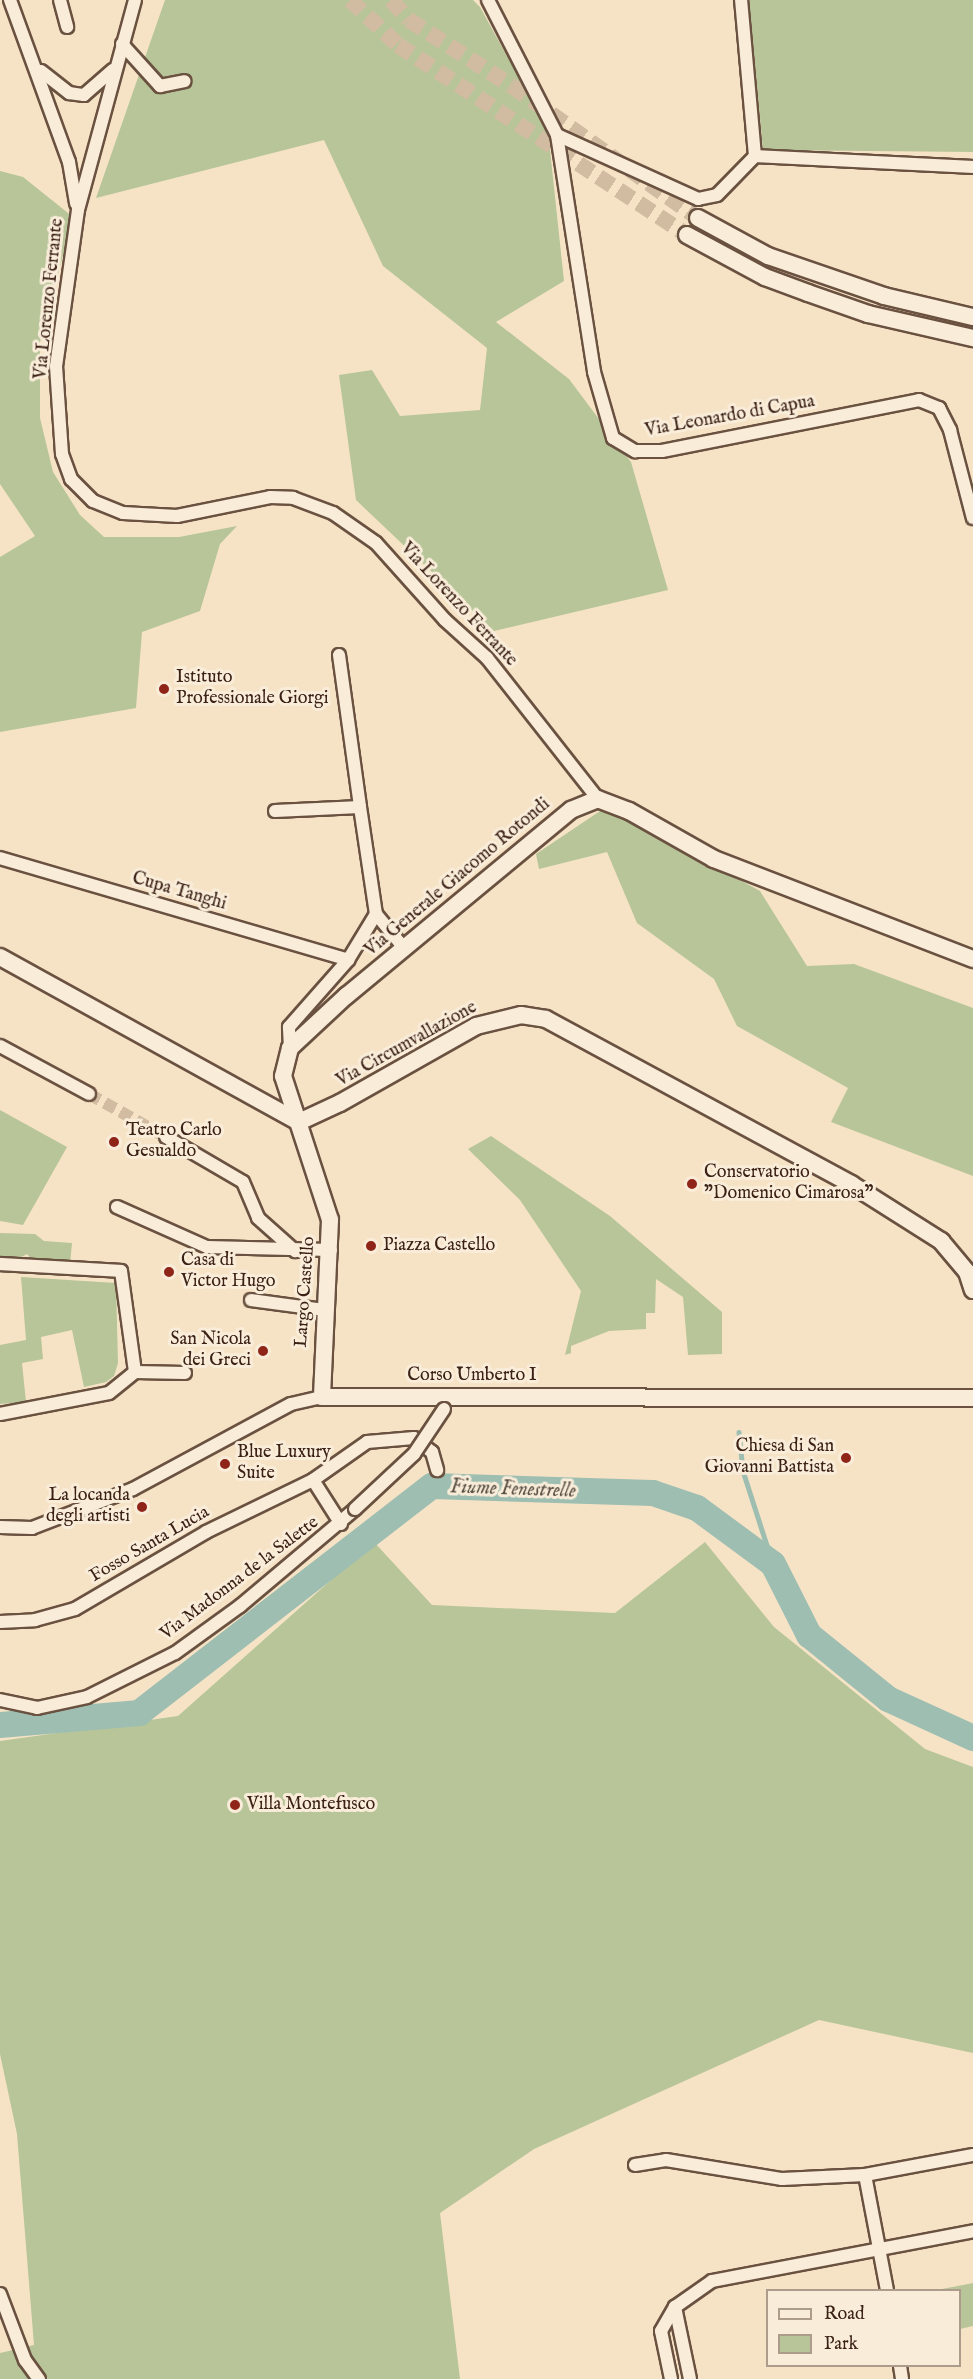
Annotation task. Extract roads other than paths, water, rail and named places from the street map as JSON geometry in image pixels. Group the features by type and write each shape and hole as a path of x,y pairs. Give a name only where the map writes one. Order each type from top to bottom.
{"street":[{"path":"9,0 69,162 78,210"},
{"path":"60,0 67,27"},
{"name":"Via Lorenzo Ferrante","path":"135,0 114,69 78,210 56,366 62,454 71,479 93,501 123,513 177,516 270,497 293,498 333,513 376,543 445,620 487,658 598,799"},
{"name":"Via Leonardo di Capua","path":"488,0 556,135 594,372 613,438 635,452 662,452 919,400 939,408 950,430 973,518"},
{"path":"741,0 755,156"},
{"path":"122,44 160,86 185,81"},
{"path":"34,63 59,87 84,95 114,69"},
{"path":"556,135 698,199 717,195 755,156 973,167"},
{"path":"698,218 768,256 884,296 973,317"},
{"path":"687,235 765,277 800,290 868,314 973,338"},
{"path":"339,655 376,914 404,948"},
{"path":"598,799 629,811 714,859 973,959"},
{"name":"Via Generale Giacomo Rotondi","path":"290,1048 404,948 571,810 598,799"},
{"path":"275,811 360,807"},
{"name":"Cupa Tanghi","path":"0,858 348,960"},
{"path":"299,1122 283,1077 290,1048 289,1027 348,960 376,914"},
{"path":"0,957 299,1122"},
{"name":"Via Circumvallazione","path":"299,1122 340,1103 476,1026 521,1015 546,1019 851,1184 940,1241 967,1272 973,1290"},
{"path":"0,1046 88,1094"},
{"name":"Largo Castello","path":"299,1122 327,1209 331,1250 322,1396"},
{"path":"166,1137 243,1182 258,1218 296,1251"},
{"path":"117,1207 207,1247 296,1251 331,1250"},
{"path":"0,1264 121,1271 135,1372"},
{"path":"251,1300 326,1310"},
{"path":"0,1414 109,1393 135,1372 184,1373"},
{"name":"Corso Umberto I","path":"0,1527 32,1527 133,1489 291,1404 322,1396 448,1403 973,1398"},
{"name":"Via Madonna de la Salette","path":"0,1700 37,1708 87,1697 167,1657 240,1606 341,1524 414,1454 448,1403"},
{"name":"Fosso Santa Lucia","path":"0,1622 35,1620 75,1609 206,1532 313,1480 374,1439 414,1438 430,1450 437,1470"},
{"path":"313,1480 341,1524"},
{"path":"636,2165 666,2160 782,2179 865,2175 973,2155"},
{"path":"865,2175 887,2289"},
{"path":"671,2379 661,2331 675,2307 712,2281 973,2231"},
{"path":"0,2294 25,2360 39,2379"},
{"path":"675,2307 690,2379"}],"waterway":[{"path":"739,1432 743,1471 773,1564"},
{"name":"Fiume Fenestrelle","path":"0,1725 139,1713 432,1486 653,1493 697,1508 773,1564 809,1635 888,1699 973,1738"}],"tunnel":[{"path":"350,0 398,45 687,235"},
{"path":"391,0 409,20 512,86 698,218"},
{"path":"89,1094 166,1137"}],"place":[{"name":"Istituto Professionale Giorgi","path":"164,689"},
{"name":"Teatro Carlo Gesualdo","path":"114,1142"},
{"name":"Conservatorio \"Domenico Cimarosa\"","path":"692,1184"},
{"name":"Piazza Castello","path":"371,1246"},
{"name":"Casa di Victor Hugo","path":"169,1272"},
{"name":"San Nicola dei Greci","path":"263,1351"},
{"name":"Chiesa di San Giovanni Battista","path":"846,1458"},
{"name":"Blue Luxury Suite","path":"225,1464"},
{"name":"La locanda degli artisti","path":"142,1507"},
{"name":"Villa Montefusco","path":"235,1805"}]}
